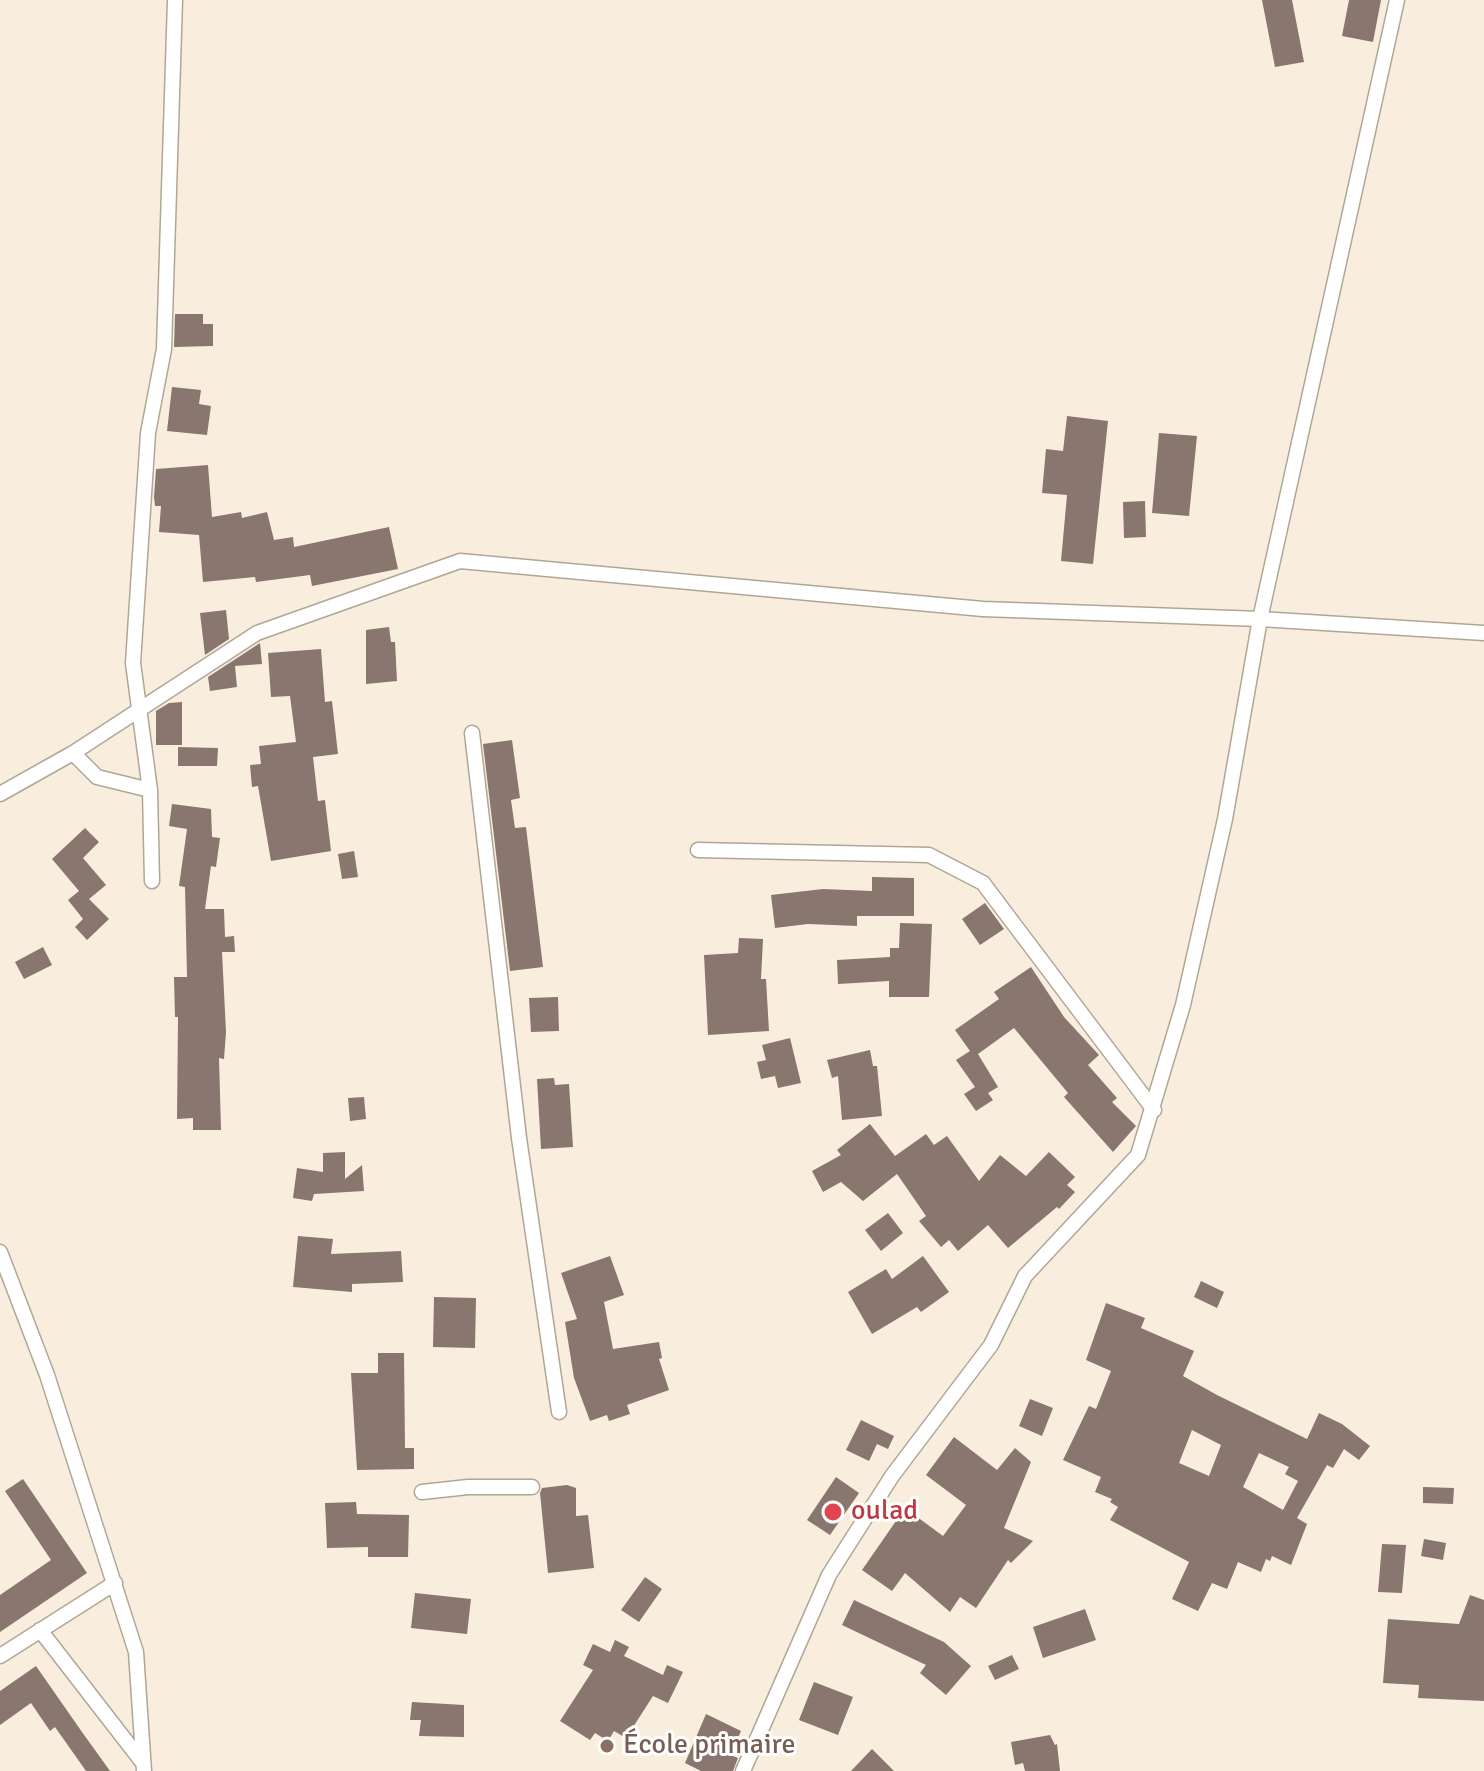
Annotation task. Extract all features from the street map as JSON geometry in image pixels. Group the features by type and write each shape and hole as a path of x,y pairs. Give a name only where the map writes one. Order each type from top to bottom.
{"street":[{"path":"152,881 150,790 142,709 133,663 148,433 164,349 175,0"},
{"path":"743,1771 829,1575 892,1476 991,1345 1025,1276 1138,1155 1183,1005 1225,819 1260,619 1397,0"},
{"path":"0,794 73,753 257,633 460,561 983,609 1260,619 1484,633"},
{"path":"472,733 519,1138 559,1412"},
{"path":"73,753 97,777 150,790"},
{"path":"698,850 929,855 983,883 1154,1110"},
{"path":"0,1252 47,1375 136,1652 144,1767"},
{"path":"422,1492 468,1487 532,1487"},
{"path":"0,1656 115,1583"},
{"path":"40,1630 144,1767"}],"building":[{"path":"1262,0 1292,0 1304,62 1275,67"},
{"path":"1349,0 1381,0 1373,42 1342,36"},
{"path":"175,314 203,314 203,324 213,324 213,346 174,347"},
{"path":"172,387 201,390 199,404 211,406 207,435 167,431"},
{"path":"1067,416 1108,421 1093,564 1061,561 1067,495 1042,493 1046,449 1063,451"},
{"path":"1159,433 1197,436 1189,516 1152,513"},
{"path":"208,465 212,517 241,512 242,518 267,512 274,540 293,537 294,547 389,527 398,569 312,586 310,575 256,582 255,577 203,582 199,535 159,532 161,506 155,506 154,497 156,469"},
{"path":"1145,501 1146,537 1124,538 1123,502"},
{"path":"226,610 229,639 205,655 200,613"},
{"path":"389,627 391,642 395,642 397,681 366,684 366,630"},
{"path":"260,643 262,664 235,666 237,687 210,691 208,677"},
{"path":"321,649 325,702 332,701 338,754 313,757 318,801 325,800 331,851 271,861 258,786 252,787 250,765 261,764 259,746 296,742 290,696 271,697 268,653"},
{"path":"182,702 182,745 156,745 156,711 169,703"},
{"path":"512,740 520,798 511,800 515,828 526,827 543,967 510,971 483,744"},
{"path":"178,747 218,748 217,766 178,766"},
{"path":"172,804 211,809 212,837 220,838 216,867 211,866 205,909 224,909 225,937 234,936 235,952 222,952 226,1032 224,1059 219,1058 221,1130 193,1130 193,1118 177,1119 178,1017 175,1017 174,977 187,977 185,887 179,886 187,829 169,826"},
{"path":"85,828 99,842 83,858 106,885 89,899 109,919 87,940 75,927 83,919 68,900 79,891 52,859"},
{"path":"354,851 358,877 342,879 338,854"},
{"path":"872,877 914,878 914,916 857,916 857,926 808,924 775,928 771,895 823,889 872,891"},
{"path":"985,903 1004,929 980,945 962,919"},
{"path":"900,923 932,924 929,997 889,997 889,981 838,984 837,960 890,957 890,948 899,948"},
{"path":"739,938 763,939 761,979 766,979 769,1031 708,1035 704,955 738,953"},
{"path":"43,947 52,965 24,979 15,962"},
{"path":"1031,967 1064,1017 1099,1055 1088,1065 1117,1098 1112,1102 1136,1126 1113,1152 1064,1097 1068,1093 1014,1028 978,1054 998,1087 988,1093 993,1100 976,1111 964,1094 975,1087 956,1060 970,1051 955,1030 999,999 994,992"},
{"path":"558,997 559,1031 531,1032 529,998"},
{"path":"790,1038 801,1083 778,1088 775,1076 761,1079 757,1062 766,1060 762,1045"},
{"path":"870,1050 873,1066 877,1066 882,1116 842,1120 838,1076 832,1078 827,1060"},
{"path":"554,1078 555,1085 569,1084 573,1147 541,1149 537,1079"},
{"path":"364,1097 366,1119 350,1121 348,1098"},
{"path":"870,1124 895,1156 926,1134 934,1145 947,1136 979,1181 1000,1155 1026,1176 1049,1152 1075,1177 1067,1185 1075,1192 1059,1209 1057,1207 1008,1248 988,1225 958,1251 949,1240 941,1247 919,1221 926,1216 897,1174 863,1201 841,1182 823,1192 812,1171 841,1155 837,1150"},
{"path":"345,1152 345,1179 362,1165 364,1191 314,1194 312,1201 293,1198 297,1168 323,1172 323,1153"},
{"path":"888,1213 903,1233 881,1251 865,1230"},
{"path":"298,1236 333,1239 331,1254 401,1251 403,1282 352,1284 352,1292 293,1287"},
{"path":"610,1256 624,1295 604,1302 613,1349 659,1342 662,1358 659,1359 669,1390 627,1405 630,1414 609,1421 607,1415 590,1421 574,1378 565,1322 577,1319 561,1273"},
{"path":"923,1256 949,1292 921,1312 917,1307 872,1334 848,1292 886,1269 892,1279"},
{"path":"1201,1281 1224,1292 1217,1308 1194,1297"},
{"path":"434,1297 476,1298 475,1348 433,1347"},
{"path":"1106,1303 1145,1318 1141,1328 1194,1351 1183,1376 1217,1395 1307,1439 1319,1413 1342,1424 1370,1446 1359,1460 1344,1449 1333,1468 1327,1465 1297,1518 1307,1524 1291,1565 1272,1556 1270,1561 1266,1559 1261,1572 1238,1562 1227,1589 1212,1583 1198,1611 1172,1599 1189,1562 1110,1520 1118,1507 1110,1502 1112,1499 1095,1492 1101,1477 1063,1460 1089,1406 1096,1409 1111,1371 1086,1360","holes":["1192,1430 1221,1445 1209,1476 1179,1463","1259,1453 1289,1467 1285,1474 1298,1481 1283,1510 1243,1487"]},
{"path":"378,1353 404,1353 405,1448 414,1448 414,1469 357,1470 351,1373 378,1373"},
{"path":"1030,1399 1053,1408 1042,1436 1019,1426"},
{"path":"861,1420 894,1436 888,1449 877,1444 869,1461 846,1450"},
{"path":"954,1437 997,1470 1015,1448 1031,1462 1004,1528 1033,1541 1011,1563 1008,1560 976,1608 960,1597 950,1612 905,1573 892,1591 862,1570 905,1508 943,1536 966,1505 926,1475"},
{"path":"836,1477 859,1493 830,1535 807,1520"},
{"path":"23,1479 87,1573 0,1632 0,1595 51,1560 5,1491"},
{"path":"567,1485 576,1488 576,1516 588,1515 594,1568 548,1573 540,1493 542,1488"},
{"path":"1423,1487 1454,1488 1453,1504 1423,1503"},
{"path":"356,1502 357,1514 409,1515 408,1557 368,1557 368,1547 327,1548 325,1503"},
{"path":"1424,1539 1446,1543 1443,1560 1421,1556"},
{"path":"1382,1544 1406,1545 1402,1593 1378,1592"},
{"path":"645,1577 662,1589 639,1622 621,1610"},
{"path":"415,1593 471,1599 467,1634 411,1628"},
{"path":"1470,1595 1484,1600 1484,1701 1418,1698 1419,1685 1383,1683 1388,1619 1459,1624"},
{"path":"854,1600 944,1642 971,1666 946,1695 920,1673 926,1665 842,1625"},
{"path":"1085,1609 1096,1640 1043,1658 1033,1627"},
{"path":"615,1640 629,1647 624,1656 663,1675 667,1665 683,1672 668,1703 653,1696 626,1738 614,1731 608,1741 595,1733 590,1740 560,1721 593,1670 583,1665 593,1644 610,1652"},
{"path":"1012,1655 1019,1669 995,1680 988,1666"},
{"path":"36,1666 110,1771 86,1771 55,1727 50,1731 31,1703 0,1725 0,1691"},
{"path":"814,1682 853,1697 838,1735 799,1720"},
{"path":"412,1702 464,1705 464,1737 419,1736 421,1720 410,1720"},
{"path":"706,1714 741,1731 730,1755 738,1758 733,1771 701,1771 685,1763"},
{"path":"1050,1735 1057,1744 1060,1771 1025,1771 1023,1763 1015,1765 1011,1742"},
{"path":"872,1749 894,1771 851,1771"}],"place":[{"name":"oulad","path":"833,1512"},
{"name":"École primaire","path":"607,1746"}]}
